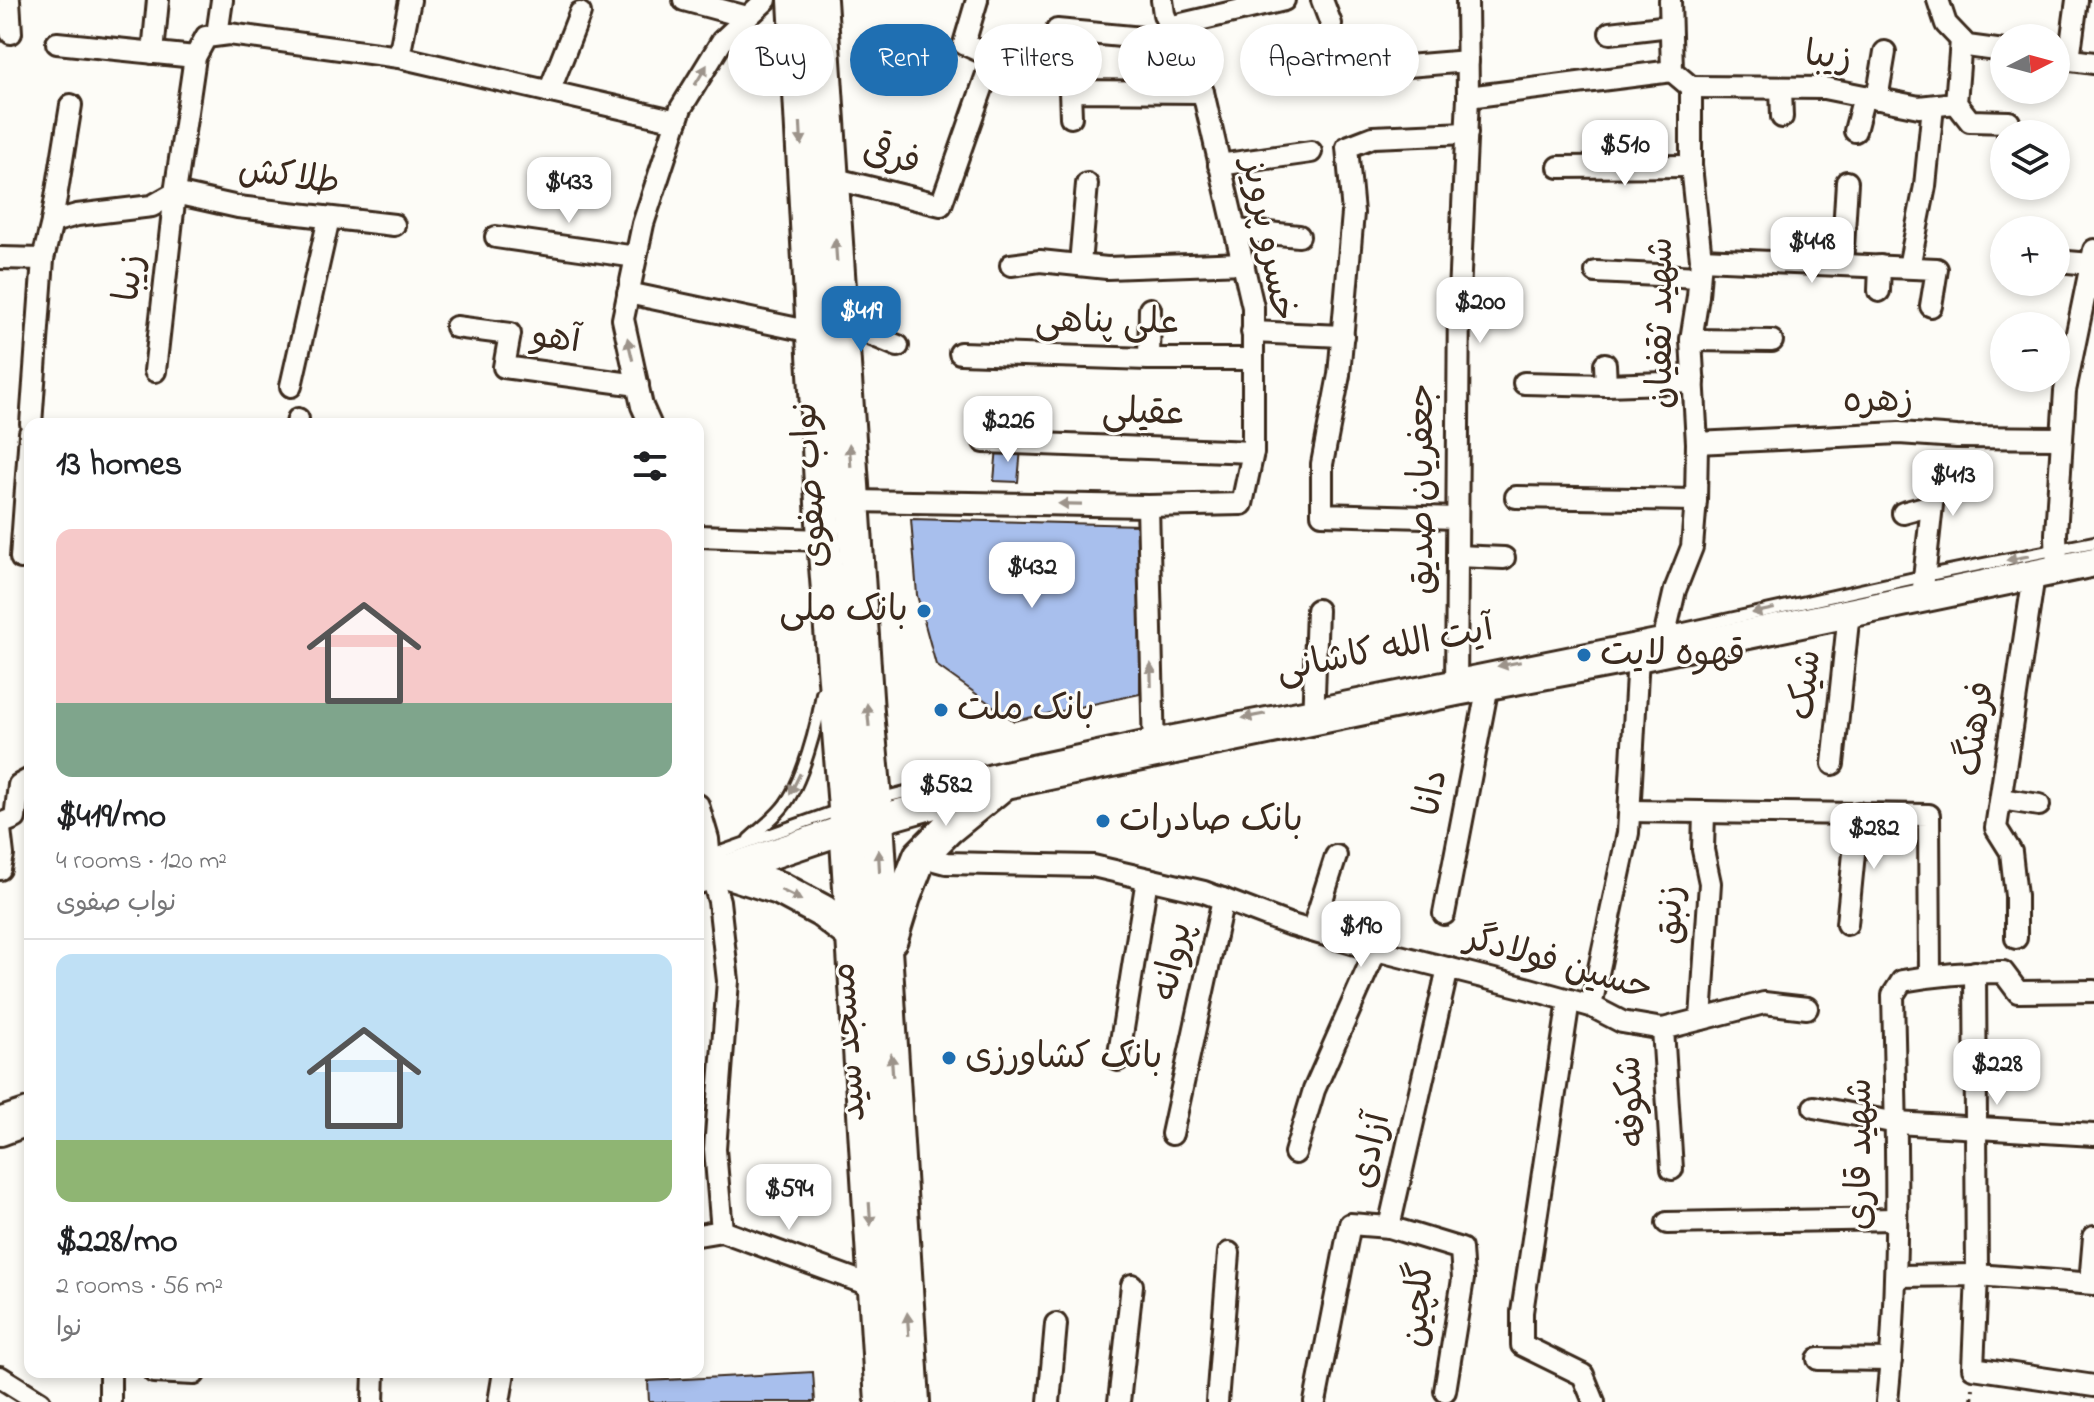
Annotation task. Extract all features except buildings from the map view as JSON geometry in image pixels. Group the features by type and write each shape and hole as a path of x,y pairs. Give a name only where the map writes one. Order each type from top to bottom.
{"main road":[{"name":"نواب صفوی","path":"795,0 827,327 854,501 867,712 861,814"},
{"name":"نواب صفوی","path":"820,0 831,178 824,540 831,627 861,814"},
{"name":"آیت الله کاشانی","path":"708,868 861,814 1001,785 1153,744 1456,683 1488,685 1655,647 1849,612 1923,586 2049,565 2094,562"},
{"path":"885,957 920,856 948,828 1001,785"},
{"name":"مسجد سید","path":"861,814 853,935 882,1402"},
{"name":"مسجد سید","path":"861,814 885,957 913,1402"},
{"path":"708,868 779,888 822,911 853,935"},
{"path":"0,1131 24,1122"}],"street":[{"path":"153,53 158,0"},
{"path":"217,35 222,0"},
{"path":"399,57 410,0"},
{"path":"684,0 747,17"},
{"path":"647,418 623,319 643,224 681,108 722,41 766,0"},
{"name":"فرقی","path":"831,178 941,205 993,57 964,44 977,0"},
{"name":"خسرو پرویز","path":"1162,0 1168,24"},
{"path":"1205,24 1284,0"},
{"path":"1322,0 1331,24"},
{"name":"جعفریان صدیق","path":"1456,683 1459,294 1468,97 1467,0"},
{"path":"1670,0 1672,71 1691,87"},
{"path":"1938,0 1946,24 1967,46 1990,49"},
{"path":"2070,30 2077,0"},
{"path":"549,92 580,13"},
{"path":"1610,33 1670,26"},
{"path":"57,43 195,57 206,37 229,34 399,57 677,121"},
{"path":"1961,40 1956,103 1970,121 1990,122"},
{"path":"1855,131 1885,52"},
{"name":"زیبا","path":"155,371 175,193 195,57"},
{"path":"2070,60 2094,63"},
{"path":"1419,65 1468,61"},
{"path":"1468,97 1672,71"},
{"name":"زیبا","path":"1691,87 1824,88 1919,107 1956,103"},
{"name":"شهید ثقفیان","path":"1591,1006 1628,833 1655,647 1692,547 1697,443 1691,340 1700,268 1691,166 1691,87"},
{"path":"1781,88 1782,117"},
{"path":"1071,117 1070,91 1118,91"},
{"name":"خسرو پرویز","path":"1148,506 1242,504 1253,452 1253,307 1204,96"},
{"path":"31,418 43,259 71,105"},
{"path":"1909,267 1925,186 1933,106"},
{"path":"1457,518 1322,514 1322,464 1339,375 1353,213 1347,147 1373,137 1467,133"},
{"path":"1219,165 1311,152"},
{"path":"1559,167 1691,166"},
{"path":"1842,264 1847,182"},
{"path":"1080,264 1087,184"},
{"path":"52,222 77,215 152,206 175,193"},
{"name":"طلاکش","path":"175,193 238,207 394,225"},
{"path":"291,386 329,218"},
{"path":"1236,230 1299,236"},
{"path":"496,237 636,257"},
{"path":"2070,259 2092,257"},
{"name":"فرهنگ","path":"2016,938 2016,896 2011,852 1996,828 2049,565 2065,391 2092,257"},
{"path":"0,258 43,259"},
{"path":"1011,265 1040,261 1107,268 1244,263"},
{"path":"1596,272 1842,264 1937,269 1931,306"},
{"path":"1879,291 1880,266"},
{"path":"628,293 827,327 898,346"},
{"path":"1149,359 1150,309"},
{"name":"آهو","path":"456,327 510,334 504,367 638,385"},
{"path":"1252,332 1343,336"},
{"path":"1691,340 1772,341"},
{"name":"علی پناهی","path":"960,353 1252,359"},
{"path":"1524,383 1606,374 1694,382"},
{"name":"زهره","path":"1697,443 1899,433 2060,438"},
{"name":"عقیلی","path":"984,442 1253,452"},
{"path":"1516,497 1696,500"},
{"path":"854,501 1148,506 1153,744"},
{"path":"1903,513 1932,505 1923,586"},
{"path":"704,536 824,540"},
{"path":"0,552 24,558"},
{"path":"1457,556 1504,558"},
{"path":"1313,713 1317,610"},
{"name":"شیک","path":"1833,764 1849,612"},
{"name":"دانا","path":"1444,914 1488,685"},
{"path":"0,869 3,855 0,827 15,818 19,785 24,782"},
{"path":"2001,799 2039,805"},
{"path":"1630,811 1929,815 1930,976"},
{"name":"زنبق","path":"1701,1019 1710,883 1703,850 1704,812"},
{"path":"1847,924 1858,813"},
{"path":"704,825 708,839 708,868 719,901 728,981 715,1149 722,1231"},
{"name":"حسین فولادگر","path":"920,856 946,863 1093,866 1204,892 1312,931 1376,950 1591,1006 1622,1022 1663,1029 1764,1003 1807,1008"},
{"path":"1312,931 1336,856"},
{"path":"1118,1060 1147,879"},
{"name":"پروانه","path":"1172,1134 1223,899"},
{"path":"1295,1153 1314,1090 1376,950"},
{"name":"آزادی","path":"1315,1402 1350,1224 1389,1227 1448,968"},
{"path":"2094,991 2018,992 2003,972 1975,972 1977,1275 1973,1368 2094,1386"},
{"name":"شهید قاری","path":"1887,1402 1896,1276 1897,1123 1893,995 1902,981 1975,972"},
{"path":"1569,1000 1522,1312 1522,1345 1583,1375 1594,1402"},
{"name":"شکوفه","path":"1663,1029 1672,1169"},
{"path":"1814,1107 1897,1123 2094,1135"},
{"path":"1667,1223 1896,1219"},
{"name":"گلچین","path":"1389,1227 1461,1249 1463,1279 1445,1391"},
{"path":"704,1234 722,1231 875,1287"},
{"path":"1896,1276 1977,1275 2092,1284 2094,1237"},
{"path":"1217,1402 1229,1253"},
{"path":"1119,1402 1132,1285"},
{"path":"1049,1402 1056,1324"},
{"path":"1818,1359 1891,1360"},
{"path":"0,1377 33,1400"},
{"path":"110,1378 110,1402"},
{"path":"373,1402 374,1378"},
{"path":"499,1402 503,1378"}],"lane":[{"name":"آیت الله کاشانی","path":"2049,565 2094,542"},
{"name":"آیت الله کاشانی","path":"1456,683 1655,647 1923,586"},
{"path":"745,843 784,807 800,776 820,712 831,627"},
{"name":"آیت الله کاشانی","path":"708,868 745,843 861,814 999,768 1153,744"},
{"path":"0,1113 24,1105"}],"place":[{"name":"بانک ملی","path":"924,611"},
{"name":"قهوه لایت","path":"1584,655"},
{"name":"بانک ملت","path":"941,710"},
{"name":"بانک صادرات","path":"1103,821"},
{"name":"بانک کشاورزی","path":"949,1058"}]}
